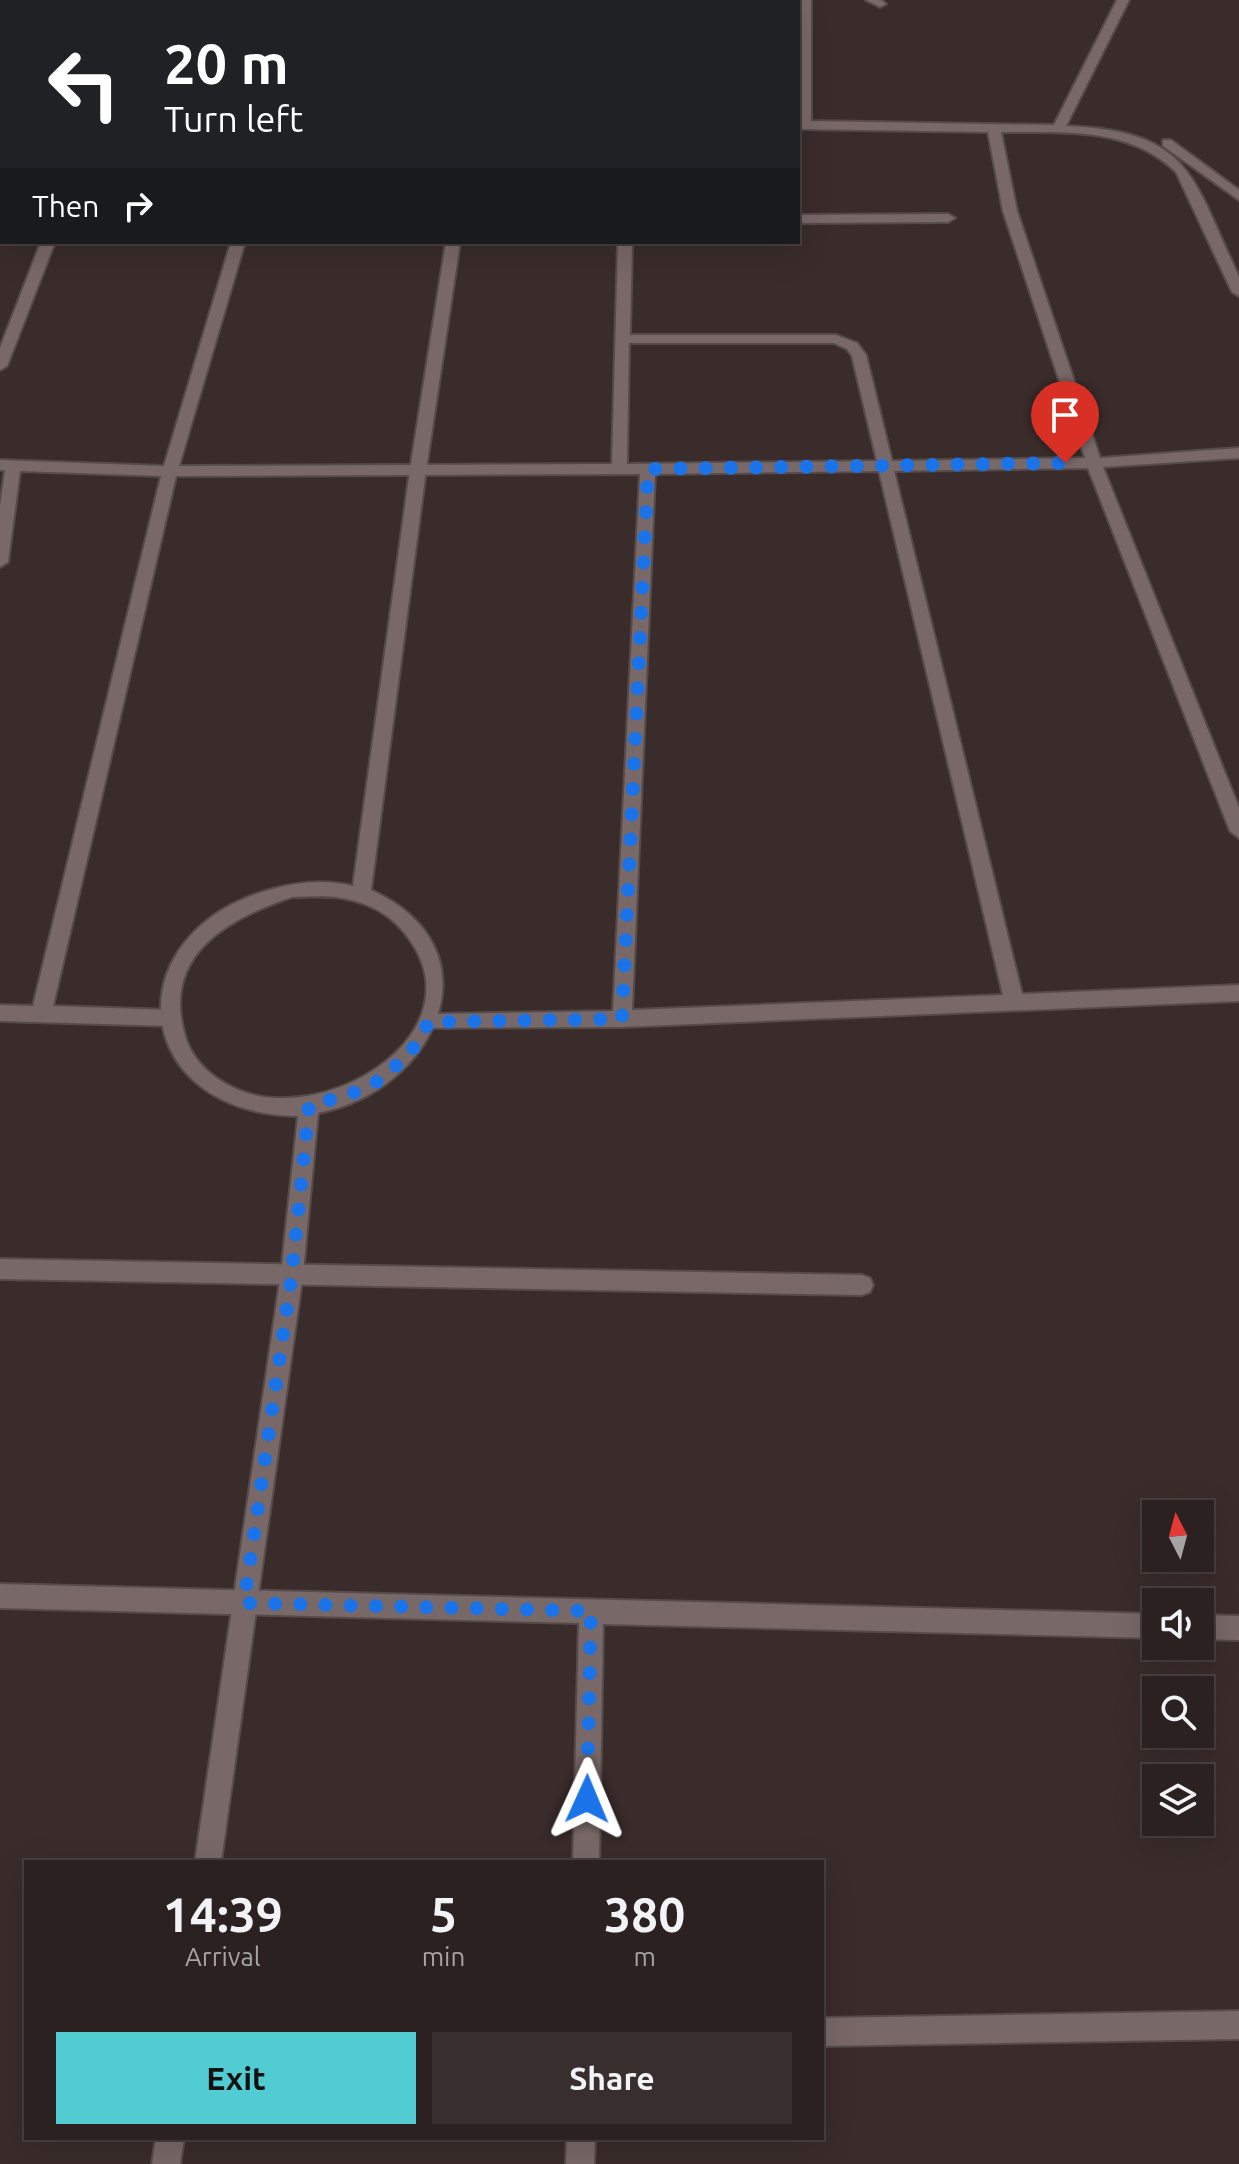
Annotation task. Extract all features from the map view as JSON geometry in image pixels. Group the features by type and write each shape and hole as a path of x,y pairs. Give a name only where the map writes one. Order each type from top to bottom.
{"street":[{"path":"805,0 802,125 1107,131 1173,146 1239,196"},
{"path":"1058,129 1123,0"},
{"path":"994,129 1010,211 1094,463 1239,831"},
{"path":"1139,140 1165,154 1182,170 1239,292"},
{"path":"800,219 948,218"},
{"path":"0,366 47,244"},
{"path":"41,1014 170,471 237,244"},
{"path":"361,896 418,470 453,244"},
{"path":"619,469 625,244"},
{"path":"621,339 817,338 846,342 859,355 1015,1004"},
{"path":"0,562 7,466 170,471 648,469 1094,463 1239,453"},
{"path":"622,1019 648,469"},
{"path":"292,890 342,890 387,905 419,934 436,972 433,1015 409,1055 369,1088 309,1106 261,1106 214,1088 182,1056 170,1018 177,972 203,934 244,905 292,890"},
{"path":"429,1022 622,1019 1239,993"},
{"path":"0,1013 170,1018"},
{"path":"208,1860 292,1273 309,1106"},
{"path":"0,1269 862,1285"},
{"path":"0,1596 1142,1626"},
{"path":"586,1860 591,1611"},
{"path":"1214,1627 1239,1628"},
{"path":"824,2032 1239,2025"},
{"path":"166,2164 170,2140"},
{"path":"580,2164 581,2140"}],"route":[{"path":"587,1799 591,1611 244,1603 292,1273 309,1106 369,1088 409,1055 429,1022 622,1019 648,469 1065,463"}]}
